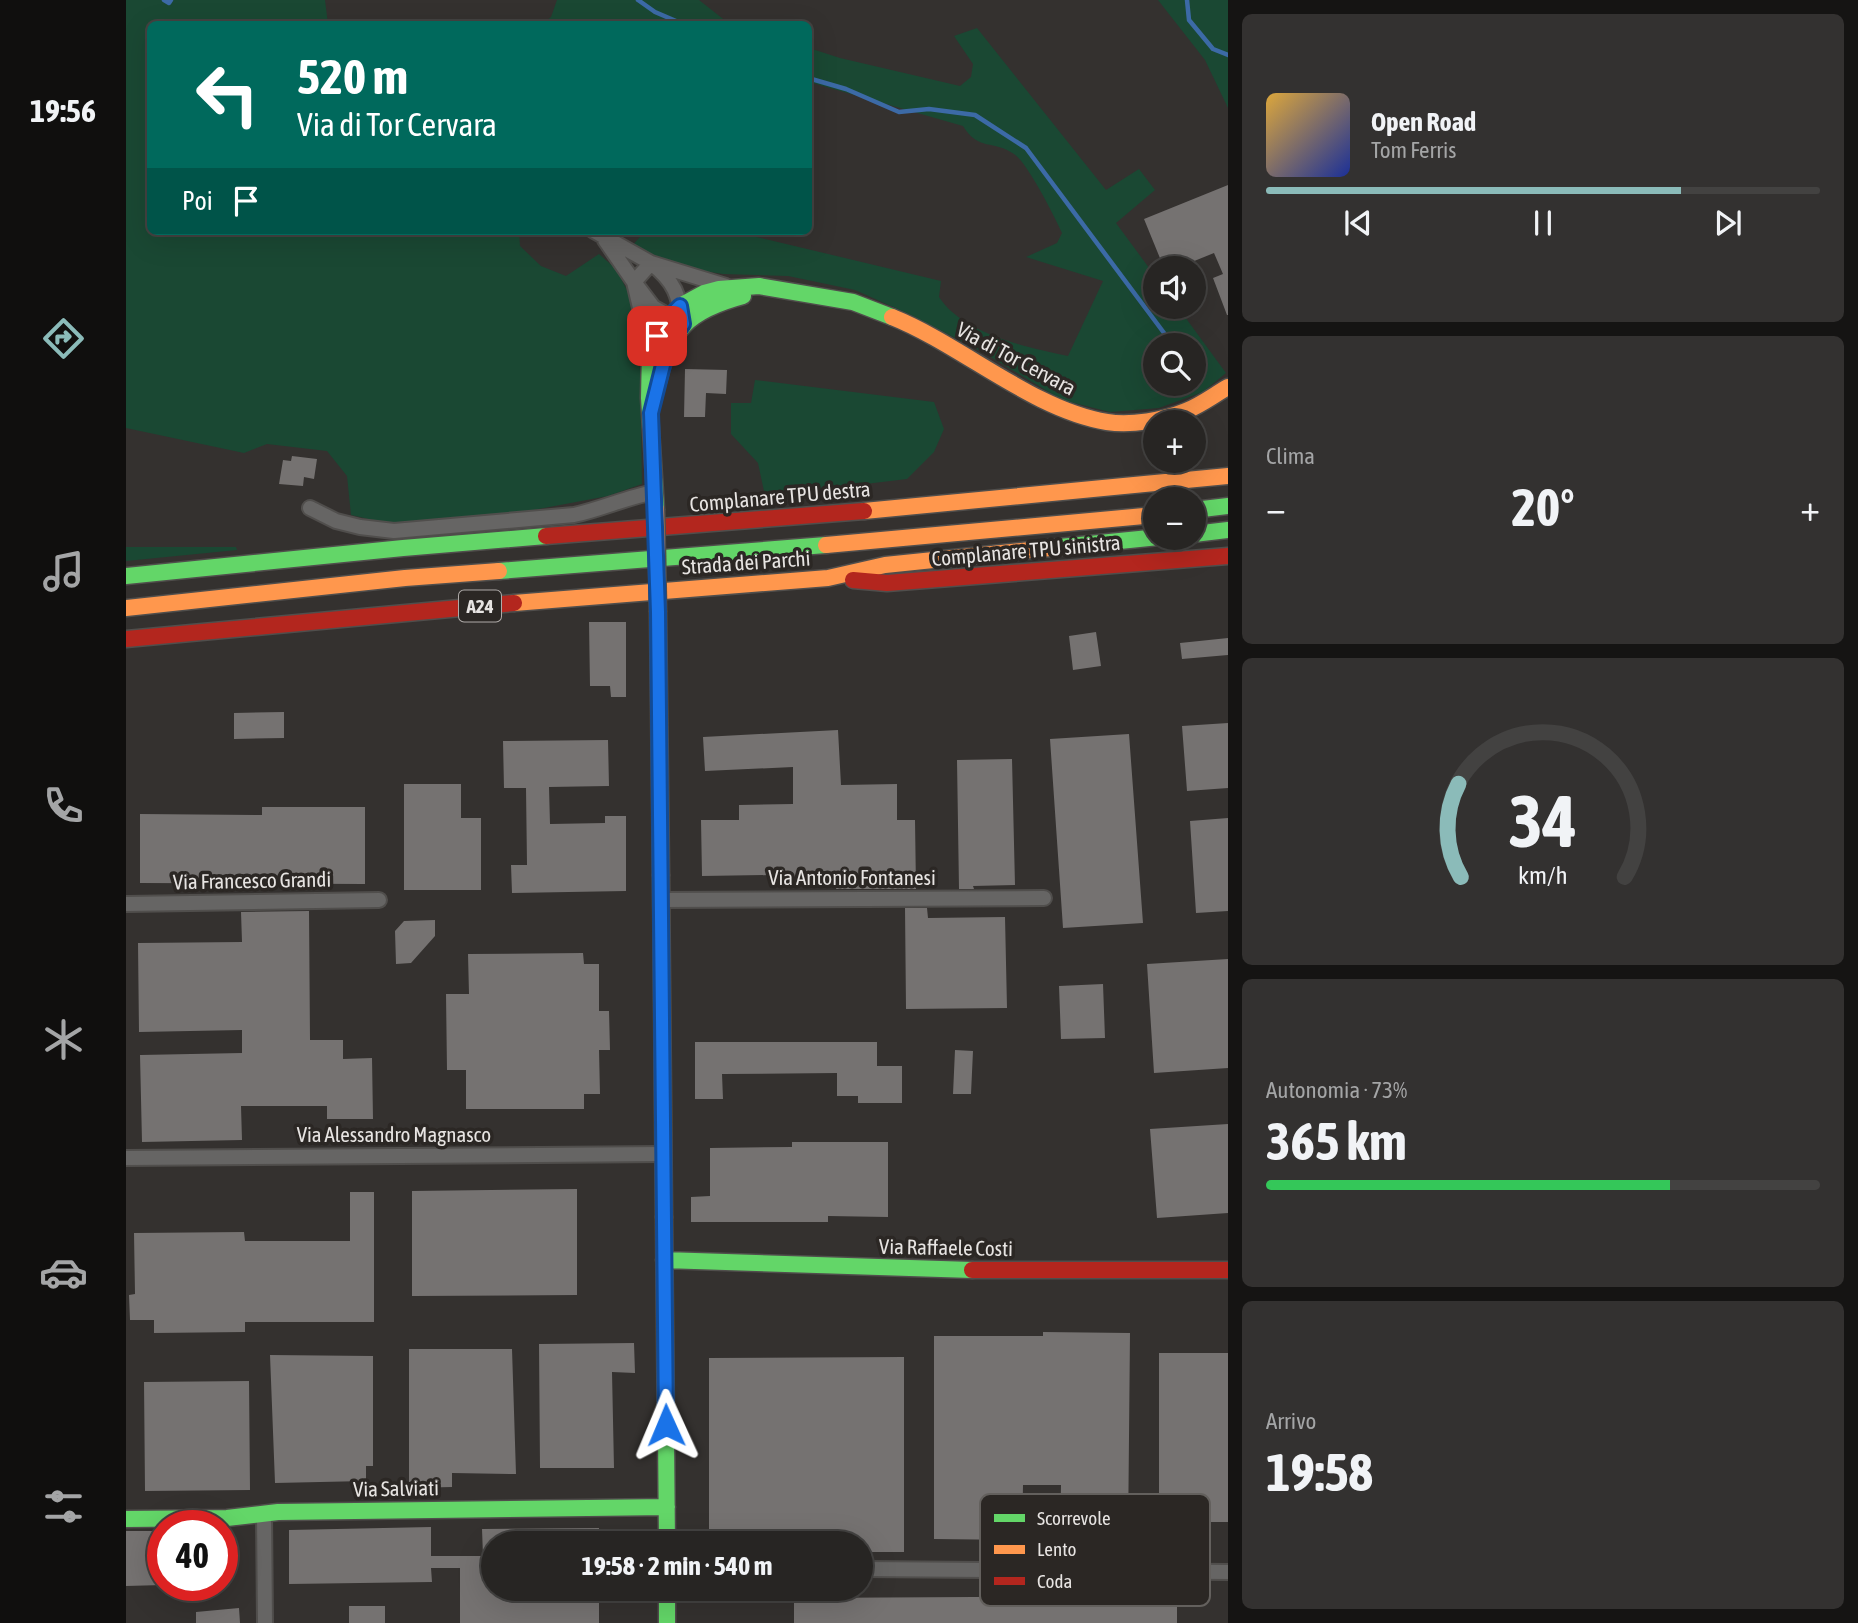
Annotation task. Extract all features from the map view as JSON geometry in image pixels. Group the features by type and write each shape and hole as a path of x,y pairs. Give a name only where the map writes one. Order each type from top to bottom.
{"main road":[{"name":"Via di Tor Cervara","path":"667,1531 658,612 656,509 648,376 650,351 677,316 704,293 730,287 759,286 840,299 886,314 1060,408 1091,419 1108,422 1152,420 1188,410 1228,387"},
{"name":"Via di Tor Cervara","path":"677,316 697,313 729,299 758,292 785,290"},
{"name":"Via di Tor Cervara","path":"651,413 677,316"},
{"name":"Complanare TPU destra","path":"126,576 403,548 937,505 1228,476"},
{"path":"1206,509 1228,506"},
{"name":"Strada dei Parchi","path":"126,608 405,578 940,536 1143,516"},
{"path":"1206,533 1228,530"},
{"name":"Strada dei Parchi","path":"128,640 546,600 828,578 885,565 1143,539"},
{"name":"Complanare TPU sinistra","path":"828,578 887,583 1228,556"},
{"name":"Via Raffaele Costi","path":"664,1259 957,1270 1228,1270"},
{"name":"Via Salviati","path":"126,1520 374,1510 667,1507"},
{"path":"667,1601 667,1623"}],"street":[{"path":"599,235 653,307 677,316 676,290 667,276 651,263 600,235"},
{"path":"634,282 651,263"},
{"path":"651,263 730,287"},
{"path":"634,282 650,351"},
{"path":"310,508 336,521 394,531 574,515 594,511 633,496 655,492"},
{"name":"Via Antonio Fontanesi","path":"661,900 1044,898"},
{"name":"Via Francesco Grandi","path":"126,904 379,900"},
{"name":"Via Alessandro Magnasco","path":"126,1158 663,1154"},
{"path":"264,1514 265,1623"},
{"path":"873,1569 980,1570"},
{"path":"1210,1572 1228,1572"}],"green space":[{"path":"126,0 325,0 328,21 147,21 147,235 519,235 520,246 541,266 566,276 599,254 616,269 631,298 640,370 642,484 608,496 512,514 390,524 351,515 347,476 327,451 267,444 244,453 126,428"},
{"path":"557,0 699,0 726,21 546,21 551,17"},
{"path":"1158,0 1228,0 1228,108 1205,60"},
{"path":"977,28 1106,190 1139,169 1155,190 1116,223 1143,260 1143,319 1187,319 1197,333 1143,333 1143,396 1192,396 1159,408 1110,412 1062,400 984,353 911,315 855,290 788,276 723,274 685,268 632,246 642,235 749,235 941,281 939,297 963,321 1015,343 1068,356 1103,281 1026,257 1057,243 1062,233 1020,159 1007,150 974,139 963,126 812,83 812,49 960,86 971,77 973,64 954,36"},
{"path":"1206,346 1226,373 1206,390"},
{"path":"755,380 934,402 944,429 934,452 907,479 765,496 758,463 731,434 731,403 751,403"},
{"path":"126,547 236,547 237,550 126,561"}],"building":[{"path":"1228,185 1228,315 1213,278 1223,274 1214,253 1206,256 1159,256 1144,219"},
{"path":"685,369 727,370 726,394 706,393 705,417 684,417"},
{"path":"292,456 317,459 314,479 304,477 303,486 279,484 283,460 291,461"},
{"path":"589,622 626,622 626,697 611,697 610,686 590,686"},
{"path":"1096,632 1101,666 1073,670 1069,636"},
{"path":"1228,638 1228,655 1182,659 1180,643"},
{"path":"284,712 284,738 234,739 234,713"},
{"path":"1228,723 1228,788 1187,791 1182,726"},
{"path":"838,730 841,785 897,784 897,820 915,820 916,889 836,889 836,882 771,883 771,875 702,876 701,820 739,820 739,805 793,804 793,767 705,771 703,737"},
{"path":"1129,734 1143,923 1063,928 1050,739"},
{"path":"608,740 609,786 549,787 550,824 605,823 605,816 626,816 626,891 512,893 511,865 527,865 526,788 504,788 503,741"},
{"path":"1012,759 1015,885 959,889 957,760"},
{"path":"404,784 461,784 461,818 481,818 481,890 404,890"},
{"path":"262,807 365,807 365,884 140,883 140,814 262,815"},
{"path":"1228,818 1228,911 1196,913 1190,821"},
{"path":"905,908 927,908 928,918 1005,917 1007,1008 906,1009"},
{"path":"309,911 310,1040 343,1040 343,1059 372,1058 373,1119 327,1119 327,1106 241,1106 242,1140 142,1142 140,1055 242,1053 242,1030 139,1032 138,943 242,942 241,912"},
{"path":"435,920 435,936 411,963 396,964 395,931 404,921"},
{"path":"583,953 584,964 599,964 599,1011 609,1011 610,1050 599,1050 600,1094 584,1094 584,1109 466,1109 466,1070 447,1070 446,994 469,994 468,954"},
{"path":"1228,959 1228,1068 1154,1073 1147,964"},
{"path":"1103,984 1105,1038 1061,1039 1059,986"},
{"path":"695,1042 877,1042 877,1066 902,1066 902,1103 858,1103 858,1096 837,1096 837,1073 722,1074 723,1099 695,1099"},
{"path":"955,1050 973,1051 971,1094 953,1094"},
{"path":"1228,1124 1228,1213 1157,1218 1150,1129"},
{"path":"792,1142 888,1142 888,1217 828,1216 828,1222 691,1222 691,1197 710,1196 710,1148 792,1147"},
{"path":"577,1189 577,1295 412,1296 412,1191"},
{"path":"350,1192 374,1192 374,1322 245,1322 245,1332 154,1333 154,1320 130,1320 129,1295 135,1294 134,1233 244,1232 245,1241 350,1241"},
{"path":"1043,1332 1130,1333 1128,1494 1061,1494 1061,1485 1023,1485 1023,1494 980,1494 980,1540 934,1539 934,1336 1043,1336"},
{"path":"634,1343 635,1373 612,1372 614,1468 540,1468 539,1344"},
{"path":"409,1349 512,1349 516,1474 452,1473 452,1487 409,1488"},
{"path":"1159,1353 1228,1353 1228,1522 1210,1522 1210,1494 1159,1494"},
{"path":"270,1355 373,1356 373,1466 366,1466 366,1481 275,1483"},
{"path":"904,1357 904,1552 873,1552 873,1531 709,1531 709,1358"},
{"path":"249,1381 250,1490 145,1491 144,1382"},
{"path":"431,1527 431,1556 481,1556 481,1601 599,1601 599,1623 460,1623 460,1568 431,1568 432,1582 289,1584 289,1530"},
{"path":"599,1528 599,1531 482,1529"},
{"path":"126,1531 147,1531 147,1585 126,1586"},
{"path":"980,1597 980,1606 1177,1606 1177,1623 794,1623 794,1601"},
{"path":"349,1606 385,1606 385,1623 349,1623"},
{"path":"239,1608 240,1623 196,1623 196,1612"}],"waterway":[{"path":"164,0 169,3 171,0"},
{"path":"638,0 655,12 676,21"},
{"path":"1187,0 1189,20 1213,49 1228,55"},
{"path":"812,79 846,89 899,112 929,109 975,115 1026,148 1164,333"}],"traffic: fast":[{"path":"656,509 649,398 650,351 663,325 680,306 704,293 719,289 759,286 853,302 892,317"},
{"path":"657,385 668,350 684,325 708,308 743,296"},
{"path":"1206,509 1228,506"},
{"path":"1206,533 1228,530"},
{"path":"126,576 546,536"},
{"path":"1050,548 1143,539"},
{"path":"499,571 826,545"},
{"path":"658,612 661,875"},
{"path":"664,1217 667,1531"},
{"path":"664,1260 972,1270"},
{"path":"126,1519 227,1518 278,1512 667,1507"},
{"path":"667,1601 667,1623"}],"traffic: slow":[{"path":"892,317 945,344 1025,391 1079,415 1107,422 1137,423 1168,417 1192,409 1228,387"},
{"path":"864,511 1228,476"},
{"path":"656,509 658,612"},
{"path":"826,545 1143,516"},
{"path":"514,603 828,578 885,565 1050,548"},
{"path":"126,608 405,578 499,571"}],"traffic: jam":[{"path":"546,536 864,511"},
{"path":"853,580 887,583 1228,556"},
{"path":"126,639 514,603"},
{"path":"661,875 664,1217"},
{"path":"972,1270 1228,1270"}],"route":[{"path":"657,336 680,306 683,324 668,345 651,413 658,612 666,1425"}]}
